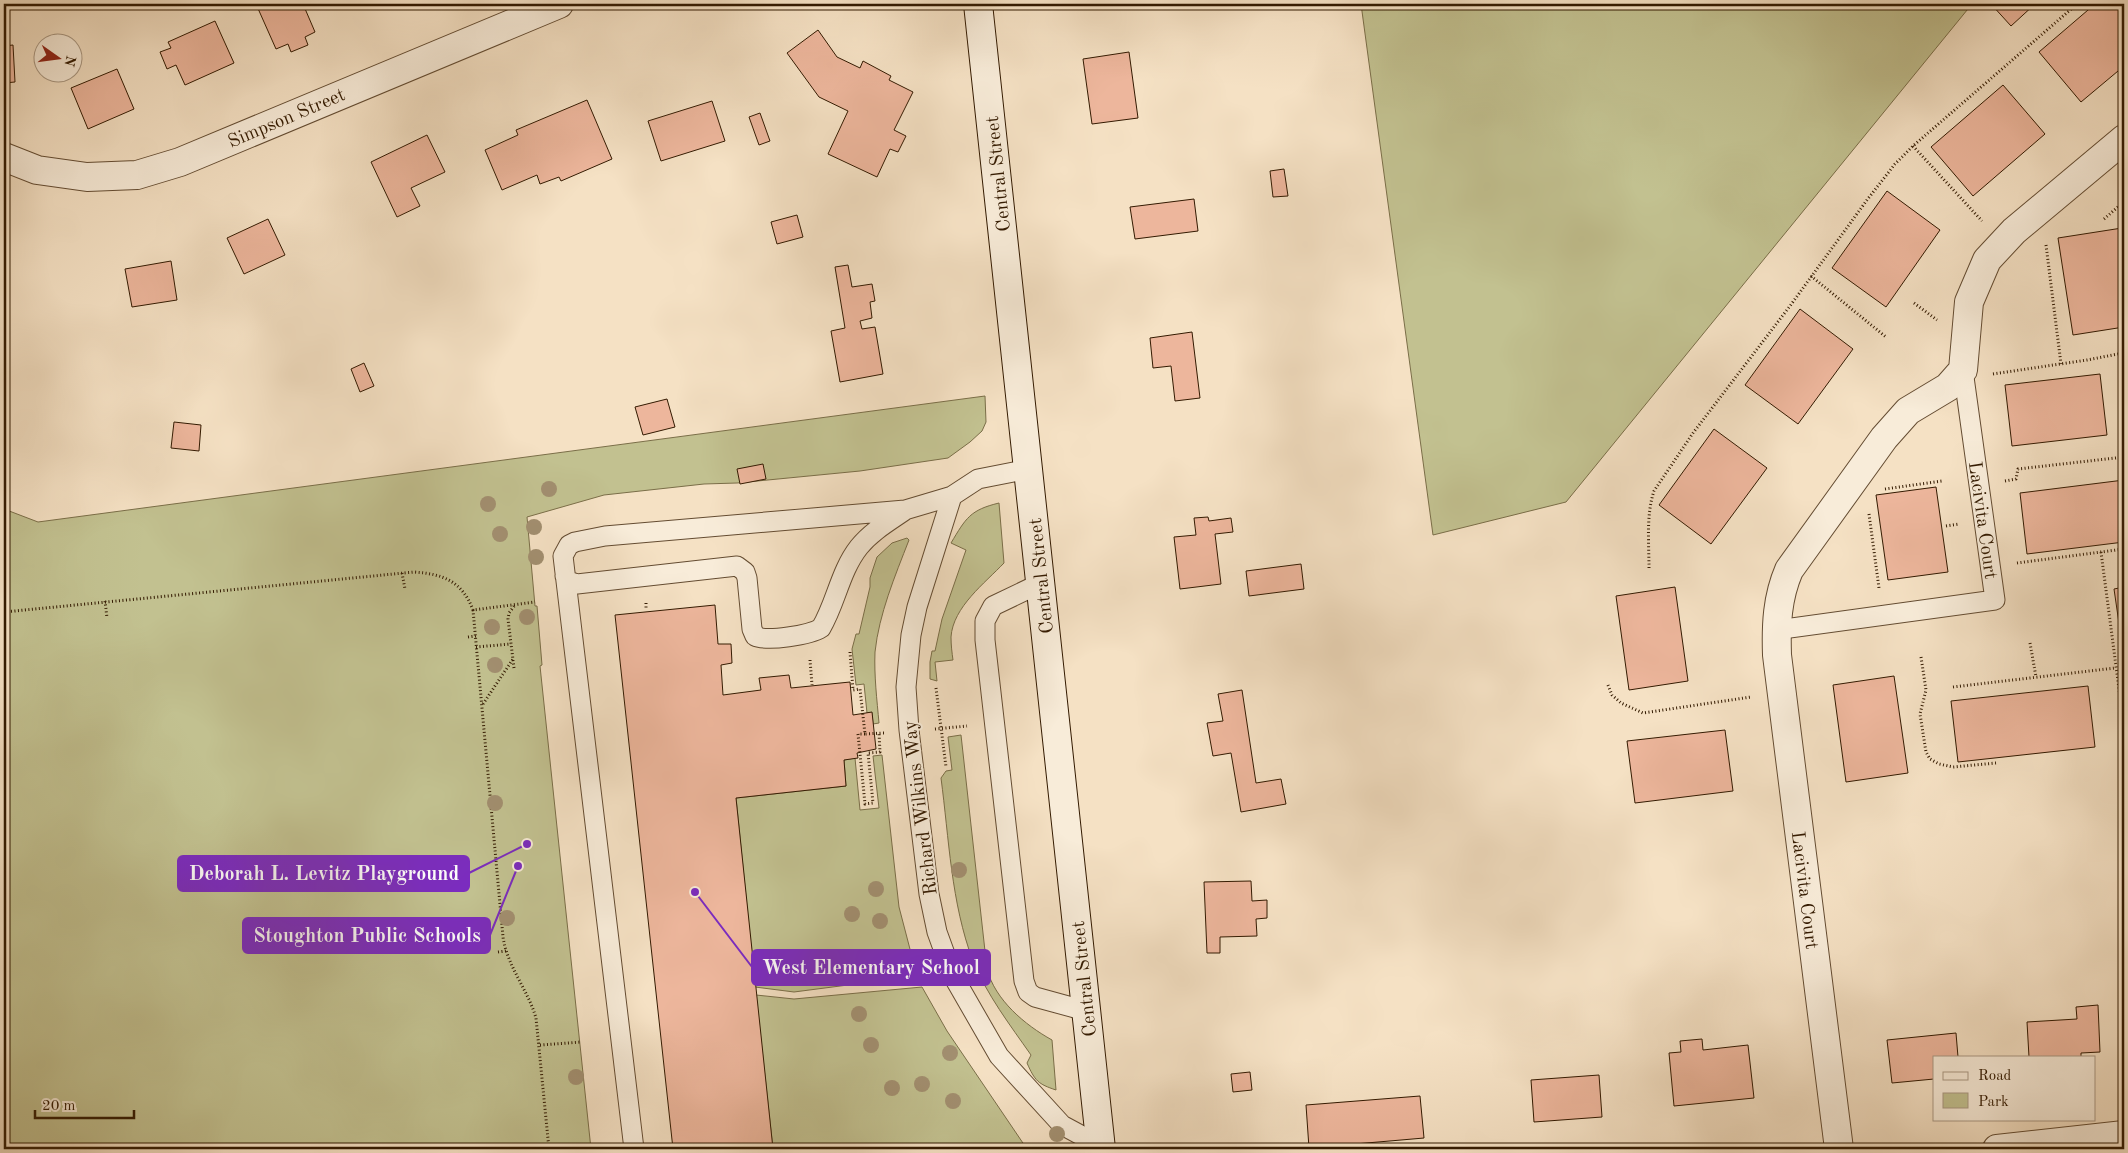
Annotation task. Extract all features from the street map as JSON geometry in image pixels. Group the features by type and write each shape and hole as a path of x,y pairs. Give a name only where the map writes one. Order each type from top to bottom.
{"street":[{"name":"Simpson Street","path":"4,157 37,170 87,177 137,175 180,162 559,4"},
{"name":"Central Street","path":"978,4 1101,1148"},
{"name":"Lacivita Court","path":"1839,1149 1780,684 1776,630 1782,588 1790,570 1878,446 1908,410 1976,372 1969,302 1986,260 2014,231 2124,139"},
{"path":"1997,1149 2124,1135"}],"lane":[{"name":"Lacivita Court","path":"1776,630 1995,600 1976,372"},
{"path":"634,1149 563,556 569,545 605,536 905,510 952,496 978,478 1029,469"},
{"name":"Richard Wilkins Way","path":"952,496 917,607 911,635 906,687 929,894 937,932 953,976 1000,1056 1062,1125 1101,1148"},
{"path":"566,576 568,581 577,584 738,566 745,572 747,578 752,629 755,636 765,639 806,634 821,628 849,563 859,547 872,534 905,510"},
{"path":"1041,583 993,606 985,621 985,640 1024,981 1028,992 1035,998 1086,1011"}],"path":[{"path":"1649,568 1650,502 1654,491 1693,433 1895,164 1913,146 2077,4"},
{"path":"1913,146 1983,221"},
{"path":"2104,219 2119,206 2124,208"},
{"path":"2046,243 2061,364"},
{"path":"1811,276 1886,337"},
{"path":"1914,303 1944,326"},
{"path":"1976,372 2061,364 2118,354 2124,350"},
{"path":"2004,481 2016,479 2018,469 2124,457"},
{"path":"1878,490 1942,481"},
{"path":"1868,513 1879,588"},
{"path":"2017,564 2124,549"},
{"path":"2101,552 2124,727"},
{"path":"402,573 405,589"},
{"path":"4,612 402,573 425,573 451,580 468,596 473,610 476,636 503,937 506,951 532,1004 540,1045 549,1149"},
{"path":"105,602 107,618"},
{"path":"473,610 535,602"},
{"path":"514,668 509,613 515,604"},
{"path":"468,637 476,636"},
{"path":"2030,643 2036,677"},
{"path":"476,647 511,644"},
{"path":"850,652 853,690 860,689 865,734"},
{"path":"1921,657 1926,690 1920,714 1926,752 1930,759 1939,764 1953,767 1996,763"},
{"path":"482,705 513,659"},
{"path":"810,660 812,685"},
{"path":"1953,687 2116,668"},
{"path":"1608,685 1612,695 1621,703 1643,713 1748,698"},
{"path":"936,688 946,767"},
{"path":"941,729 967,726"},
{"path":"878,733 880,752 868,754 873,803 866,804 858,734 865,734 878,733 884,733"},
{"path":"498,952 506,951"},
{"path":"898,984 920,982"},
{"path":"540,1045 581,1042"}],"green space":[{"path":"1361,4 1972,4 1566,502 1433,535"},
{"path":"985,396 986,422 982,431 948,458 860,471 737,483 704,484 604,495 527,517 535,606 537,606 542,665 540,666 591,1149 4,1149 4,509 38,522"},
{"path":"999,503 1004,563 971,596 957,616 951,637 953,660 935,662 937,681 930,679 932,651 935,651 942,619 966,550 951,543 970,516 981,509"},
{"path":"907,538 909,540 888,595 877,638 875,670 879,723 873,724 872,713 867,713 864,684 856,685 852,649 856,634 859,634 870,587 870,578 877,557 892,543"},
{"path":"961,735 987,969 997,991 1012,1010 1032,1027 1052,1040 1056,1090 1041,1084 1032,1074 1027,1063 1031,1055 999,1010 985,986 973,961 966,939 955,893 941,778 946,771 952,770 948,737"},
{"path":"882,755 899,907 917,976 794,992 755,987 736,798 846,786 844,760 855,758 860,810 879,808 873,756"},
{"path":"922,987 947,1031 1027,1149 773,1149 756,995 794,999"}],"building":[{"path":"256,4 303,4 315,32 305,37 308,45 291,52 288,44 276,49"},
{"path":"394,4 407,4 408,5 394,8"},
{"path":"1991,4 2035,4 2011,26"},
{"path":"2095,4 2124,4 2124,66 2081,102 2039,52"},
{"path":"215,21 234,63 185,85 176,65 167,69 160,52 171,48 168,42"},
{"path":"818,30 837,57 860,68 863,61 891,76 889,80 913,92 894,130 906,136 898,152 890,149 877,177 828,154 848,111 819,97 787,53"},
{"path":"13,45 15,82 4,83 4,46"},
{"path":"1129,52 1138,118 1092,124 1083,59"},
{"path":"117,69 134,109 88,129 71,88"},
{"path":"2003,85 2045,134 1973,196 1931,147"},
{"path":"587,100 612,159 561,181 559,177 540,184 537,175 502,190 485,150 518,135 516,130"},
{"path":"712,101 725,141 661,161 648,121"},
{"path":"760,113 770,141 759,145 749,117"},
{"path":"427,135 445,172 411,188 420,206 397,217 371,162"},
{"path":"1284,169 1288,196 1273,197 1270,171"},
{"path":"1887,191 1940,230 1886,307 1832,268"},
{"path":"1194,199 1198,231 1135,239 1130,207"},
{"path":"797,215 803,237 777,244 771,222"},
{"path":"268,219 285,255 244,274 227,238"},
{"path":"2122,228 2124,243 2124,327 2073,335 2058,238"},
{"path":"171,261 177,300 132,307 125,269"},
{"path":"848,265 852,287 872,284 875,301 870,302 872,318 860,321 862,329 875,327 883,374 840,382 831,331 845,328 835,267"},
{"path":"1800,309 1853,349 1798,424 1745,385"},
{"path":"1192,332 1200,398 1175,401 1171,366 1153,368 1150,338"},
{"path":"364,363 374,386 360,392 351,369"},
{"path":"2100,374 2107,435 2012,446 2005,385"},
{"path":"667,399 675,427 643,435 635,407"},
{"path":"174,422 201,425 199,451 171,448"},
{"path":"1714,429 1767,468 1711,544 1659,505"},
{"path":"763,464 766,479 740,484 737,469"},
{"path":"2124,480 2124,542 2027,554 2020,493"},
{"path":"1936,487 1948,572 1888,580 1876,495"},
{"path":"1208,517 1209,521 1231,518 1233,532 1215,534 1221,584 1180,589 1174,537 1196,535 1194,518"},
{"path":"1301,564 1304,589 1249,596 1246,571"},
{"path":"1675,587 1688,681 1629,690 1616,596"},
{"path":"2124,587 2124,658 2114,589"},
{"path":"715,605 718,644 731,644 732,663 721,665 723,695 761,690 759,678 789,675 791,688 850,682 853,715 872,712 876,749 857,753 858,758 844,760 846,786 736,798 773,1149 673,1149 615,615"},
{"path":"1894,676 1908,773 1846,782 1833,685"},
{"path":"2088,686 2095,747 1958,762 1951,701"},
{"path":"1242,690 1256,783 1281,779 1286,804 1241,812 1231,753 1213,756 1207,723 1223,721 1218,694"},
{"path":"1725,730 1733,791 1635,803 1627,741"},
{"path":"1251,881 1252,901 1267,900 1267,918 1256,919 1257,936 1220,937 1220,953 1207,953 1204,882"},
{"path":"2098,1005 2100,1052 2081,1053 2081,1056 2029,1056 2027,1022 2077,1019 2076,1007"},
{"path":"1956,1033 1958,1056 1933,1056 1933,1079 1892,1083 1887,1040"},
{"path":"1702,1039 1703,1050 1748,1045 1754,1098 1674,1106 1669,1053 1681,1052 1680,1041"},
{"path":"1250,1072 1252,1090 1233,1092 1231,1074"},
{"path":"1599,1075 1602,1117 1534,1122 1531,1080"},
{"path":"1420,1096 1424,1138 1309,1148 1306,1105"},
{"path":"1237,1145 1237,1149 1208,1149"}],"place":[{"name":"Deborah L. Levitz Playground","path":"527,844"},
{"name":"Stoughton Public Schools","path":"518,866"},
{"name":"West Elementary School","path":"695,892"}]}
